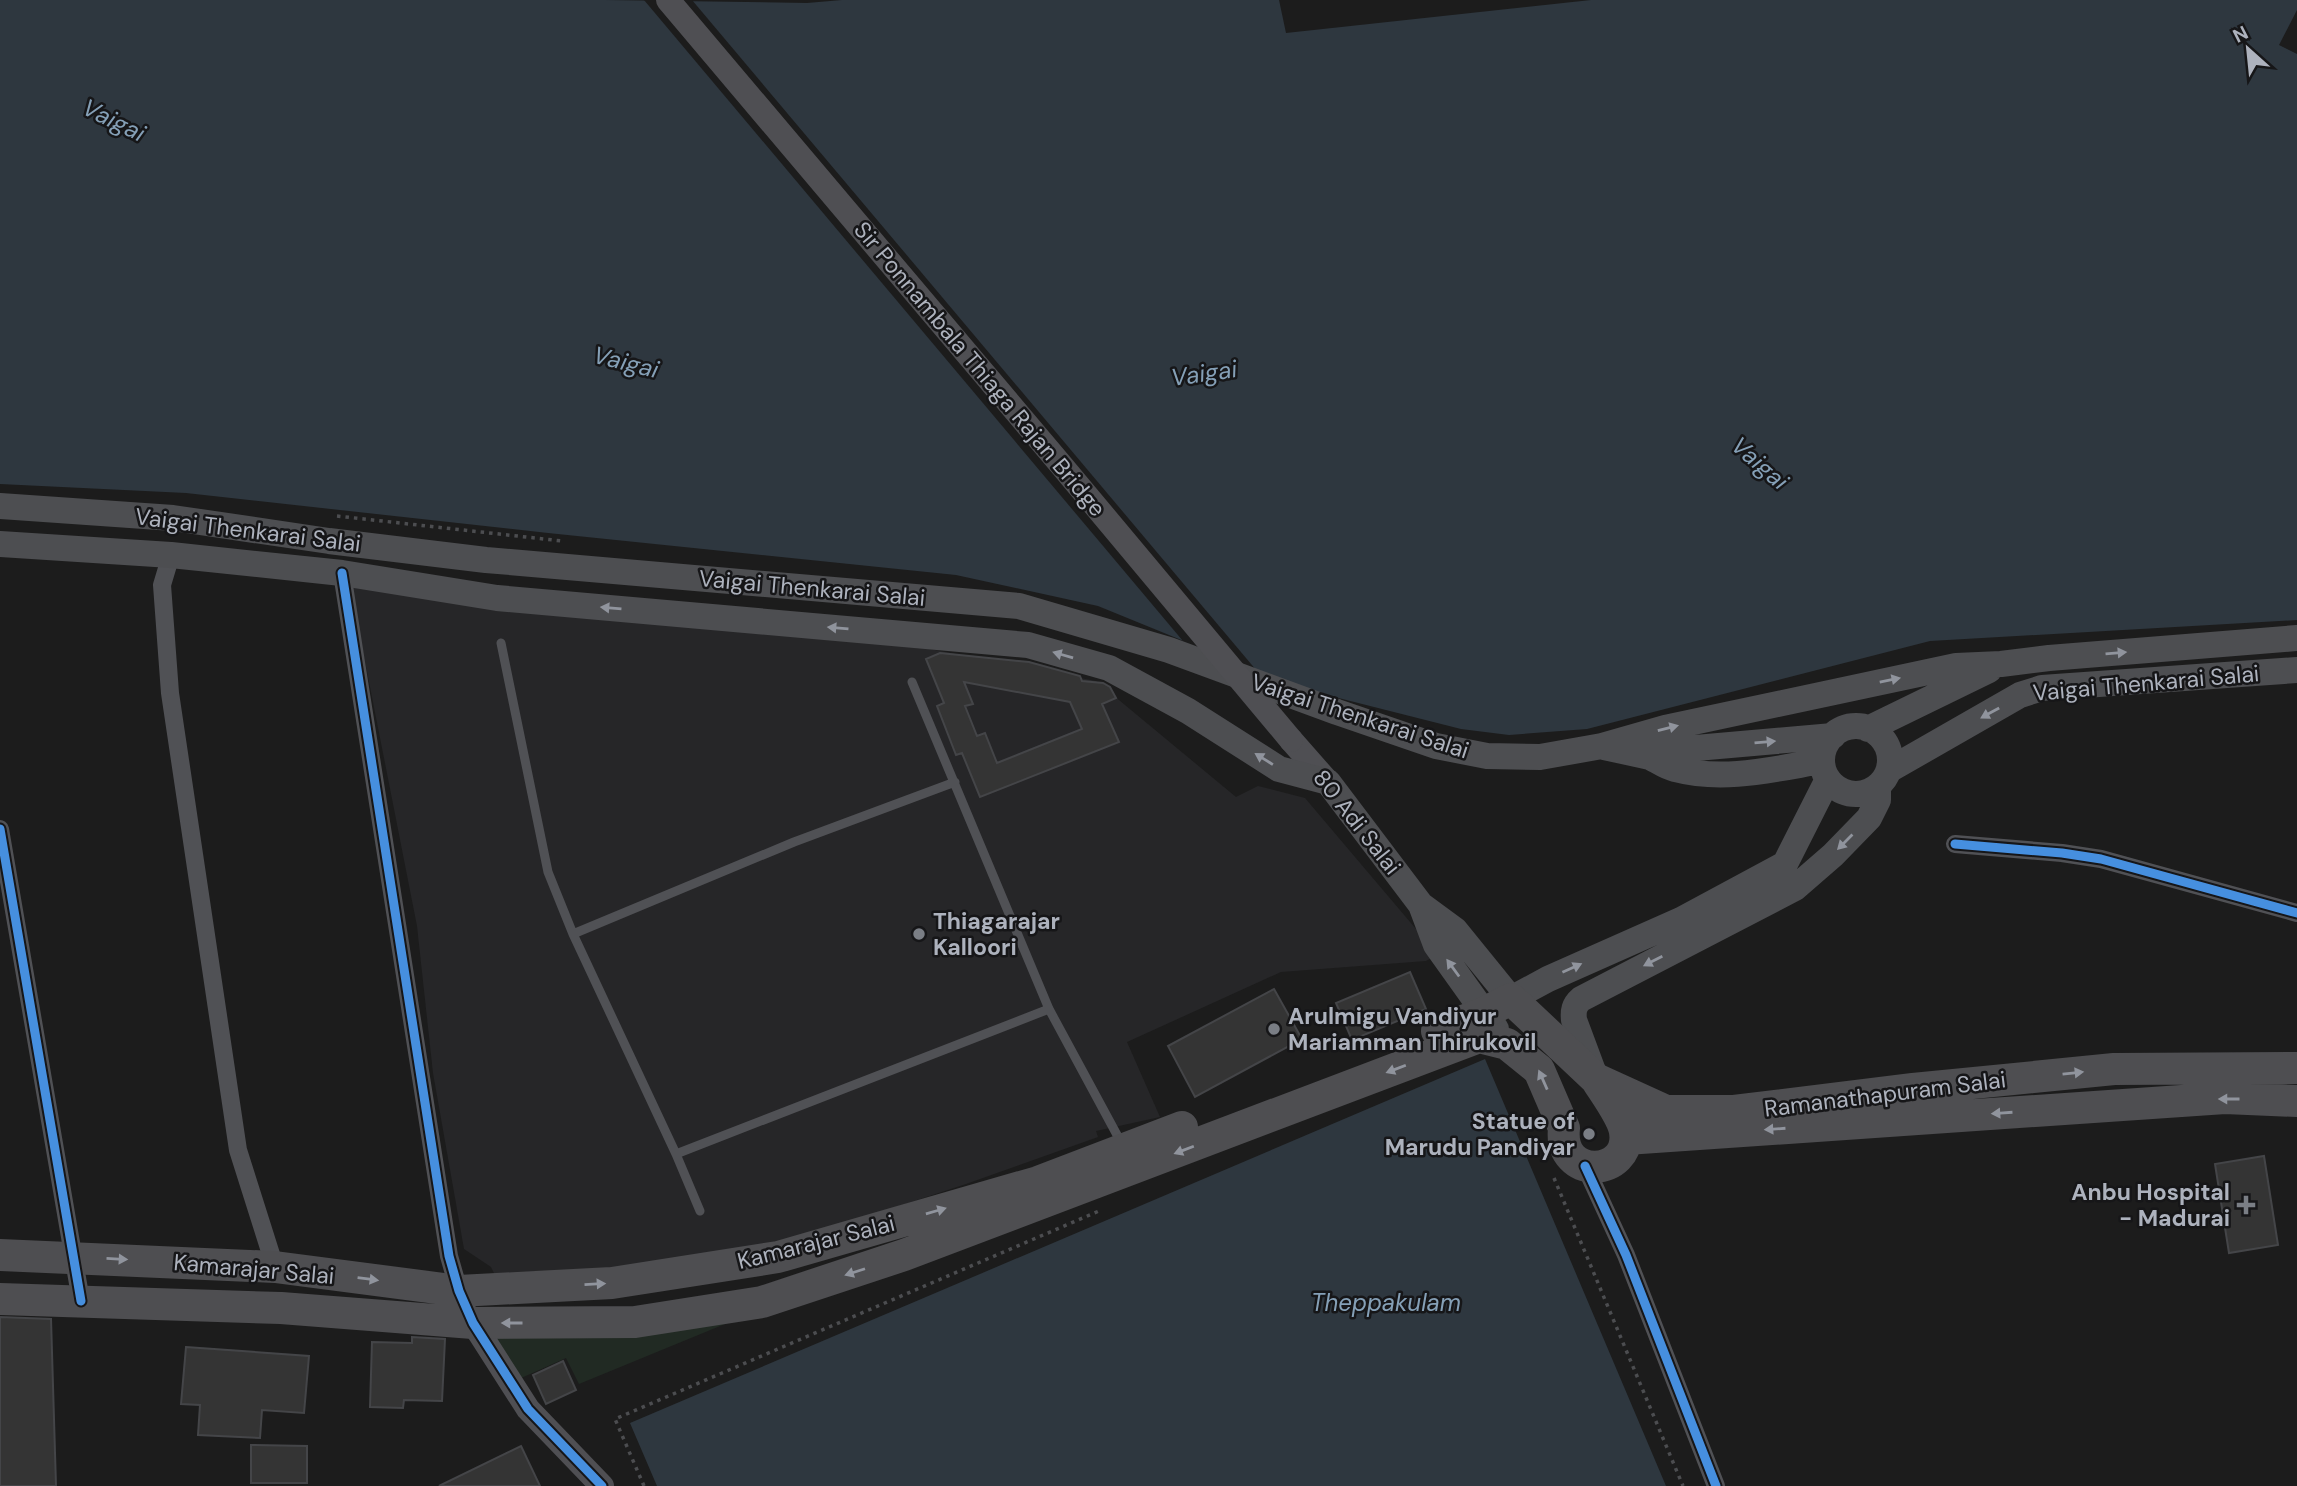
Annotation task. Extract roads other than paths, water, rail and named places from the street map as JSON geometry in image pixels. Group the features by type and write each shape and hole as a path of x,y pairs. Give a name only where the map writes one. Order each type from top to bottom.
{"highway":[{"name":"Kamarajar Salai","path":"0,1299 281,1308 473,1323 635,1322 762,1302 904,1255 1498,1006"},
{"name":"Ramanathapuram Salai","path":"1498,1006 1596,1079 1664,1110 1734,1111 1913,1089 2114,1069 2297,1068"},
{"name":"Kamarajar Salai","path":"0,1255 275,1267 459,1290 612,1283 778,1257 1038,1182 1128,1160 1479,1037 1507,1044"},
{"path":"1507,1044 1538,1070 1564,1128 1565,1147 1570,1155 1585,1166 1603,1166 1612,1162 1623,1148 1620,1125 1596,1079"},
{"name":"Ramanathapuram Salai","path":"1620,1125 2225,1098 2297,1101"},
{"path":"1620,1125 1664,1110"}],"main road":[{"name":"Sir Ponnambala Thiaga Rajan Bridge","path":"668,0 1291,740"},
{"name":"Vaigai Thenkarai Salai","path":"0,506 173,517 329,541 486,560 1019,606 1169,650 1436,746 1486,756 1540,757 1602,746 1664,728 1956,666 2297,638"},
{"name":"Vaigai Thenkarai Salai","path":"0,544 171,555 342,573 497,598 1028,645 1109,668 1188,711 1279,769 1328,782"},
{"name":"Vaigai Thenkarai Salai","path":"1868,729 2001,664"},
{"name":"Vaigai Thenkarai Salai","path":"1884,778 2020,695 2042,688 2297,670"},
{"path":"1498,1006 1548,979 1681,920 1785,864 1825,770 1824,752 1833,736 1850,727 1868,729 1884,741 1890,760 1878,800 1869,818 1833,855 1795,888 1576,1004 1574,1020 1596,1079"},
{"name":"Vaigai Thenkarai Salai","path":"1602,746 1650,757 1673,750 1833,736"},
{"name":"80 Adi Salai","path":"1291,740 1328,782 1421,905 1436,945 1498,1006 1507,1044"},
{"path":"1650,757 1673,769 1719,776 1825,770"},
{"path":"1825,770 1842,791 1852,794 1870,791 1884,778"},
{"path":"473,1323 528,1409 602,1486"}],"street":[{"path":"171,555 162,585 172,706 238,1150 275,1267"},
{"path":"342,573 447,1243 459,1290 473,1323"},
{"path":"0,829 81,1300"},
{"path":"1955,844 2101,859 2297,913"},
{"path":"1585,1166 1626,1255 1716,1486"}],"lane":[{"path":"500,643 548,872 573,934 700,1211"},
{"path":"912,682 1049,1009 1128,1160"},
{"path":"573,934 794,842 955,782"},
{"path":"676,1154 1049,1009"}],"water":[{"name":"Vaigai","path":"0,0 606,0 807,3 842,0 1279,0 1286,33 1591,0 2297,0 2297,10 2279,45 2297,54 2297,620 1930,641 1587,729 1509,735 1461,729 1299,688 1098,606 956,575 186,493 0,484"},
{"name":"Theppakulam","path":"1485,1059 1666,1486 657,1486 630,1423"}],"place":[{"name":"Thiagarajar Kalloori","path":"919,934"},
{"name":"Arulmigu Vandiyur Mariamman Thirukovil","path":"1274,1029"},
{"name":"Statue of Marudu Pandiyar","path":"1589,1134"},
{"name":"Anbu Hospital - Madurai","path":"2246,1205"}]}
